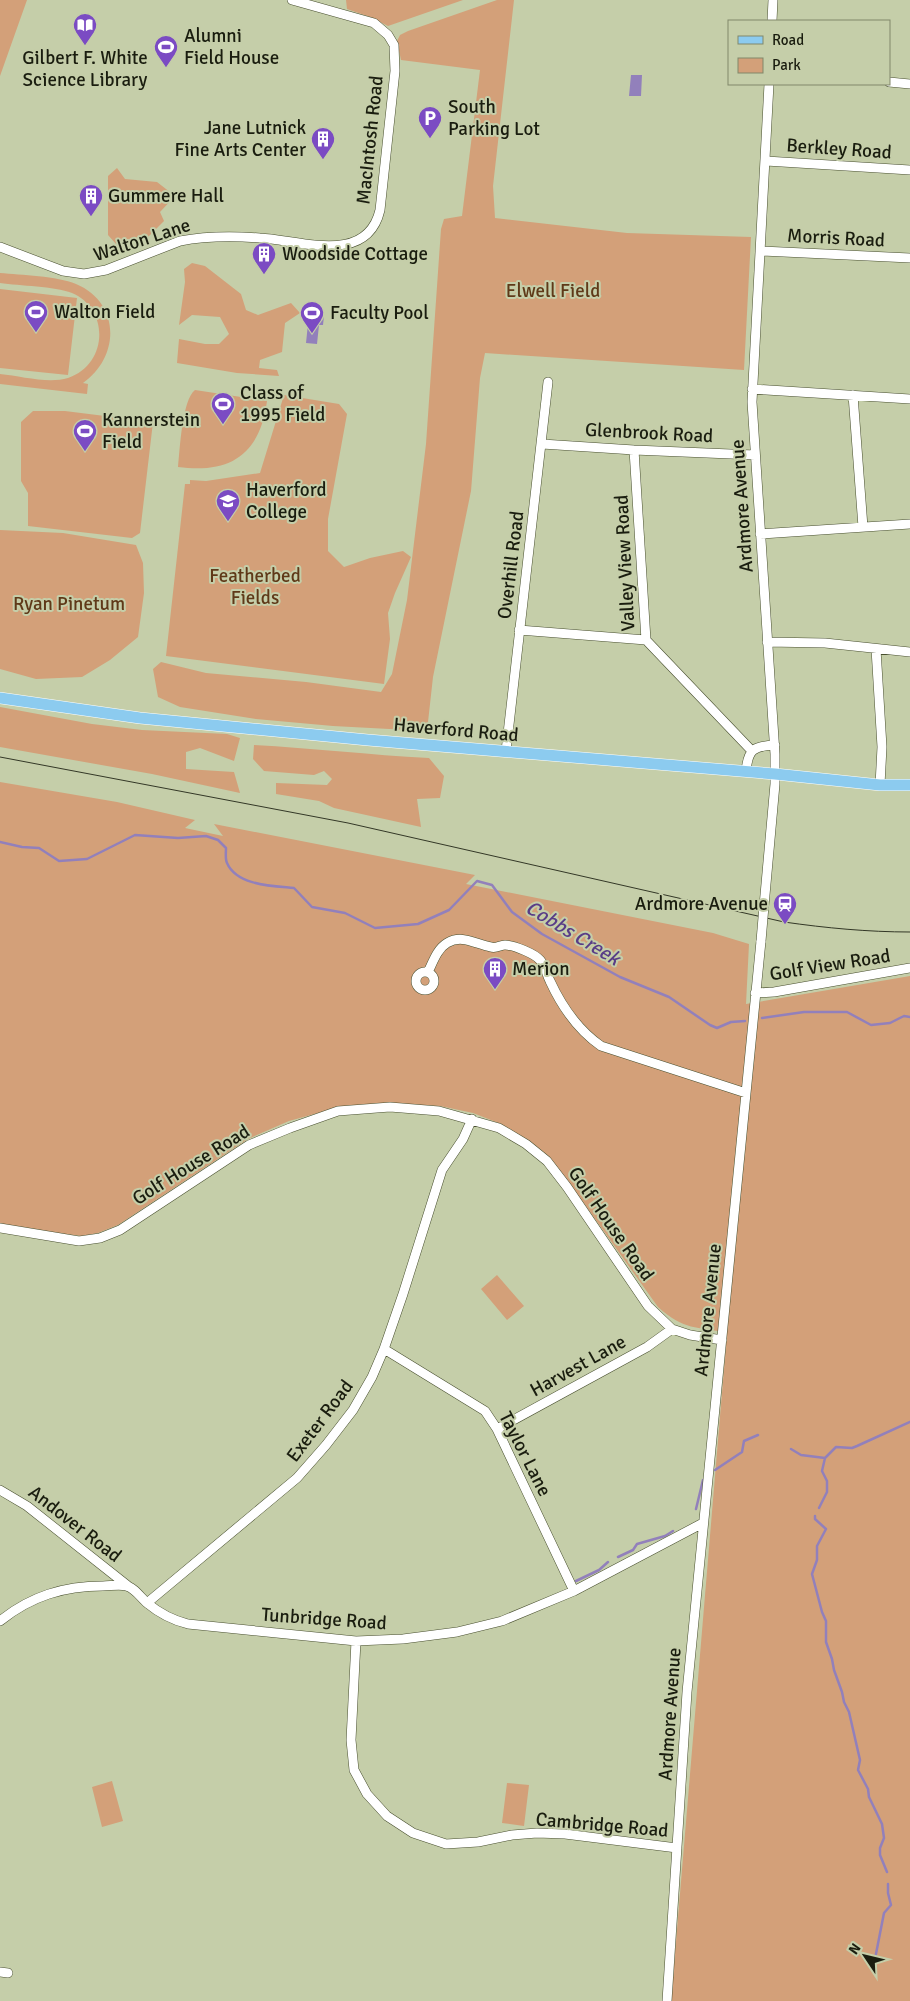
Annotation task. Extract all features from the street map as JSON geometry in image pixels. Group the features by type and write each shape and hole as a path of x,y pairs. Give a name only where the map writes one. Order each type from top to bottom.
{"main road":[{"name":"Haverford Road","path":"0,698 140,718 880,785 910,785"}],"street":[{"name":"MacIntosh Road","path":"292,0 374,24 388,35 394,45 395,61 380,210 371,231 357,242"},
{"path":"772,20 773,0"},
{"path":"890,82 910,84"},
{"name":"Ardmore Avenue","path":"667,2001 687,1692 764,906 775,774 775,745 752,389 769,85"},
{"name":"Berkley Road","path":"766,161 910,170"},
{"name":"Walton Lane","path":"0,247 63,270 84,274 106,270 180,241 198,238 261,238 337,246 357,242"},
{"name":"Morris Road","path":"760,251 910,258"},
{"name":"Overhill Road","path":"506,751 548,382"},
{"path":"752,389 910,399"},
{"path":"853,395 863,527"},
{"name":"Glenbrook Road","path":"542,444 755,455"},
{"name":"Valley View Road","path":"634,450 646,640 752,751"},
{"path":"760,534 910,524"},
{"path":"519,630 646,640"},
{"path":"767,642 824,643 910,652"},
{"path":"876,649 882,747 880,785"},
{"path":"746,772 748,759 752,751 762,746 775,745"},
{"path":"428,972 439,950 447,943 459,939 472,940 492,948 506,945 528,952 539,958 546,968 549,979 575,1024 601,1046 746,1093"},
{"name":"Golf View Road","path":"755,993 774,992 910,968"},
{"name":"Golf House Road","path":"0,1228 79,1241 100,1238 120,1230 249,1145 290,1128 338,1111 390,1107 439,1111 499,1128 526,1144 547,1161 567,1187 648,1306 672,1329 690,1335 722,1340"},
{"name":"Exeter Road","path":"148,1603 297,1478 353,1410 372,1377 384,1349 442,1170 463,1139 472,1119"},
{"name":"Harvest Lane","path":"497,1429 648,1347 672,1329"},
{"name":"Taylor Lane","path":"384,1349 485,1411 497,1429 574,1591"},
{"name":"Andover Road","path":"0,1490 27,1506 128,1586"},
{"name":"Tunbridge Road","path":"128,1586 148,1603 175,1621 188,1624 356,1641 403,1639 457,1632 502,1621 574,1591 703,1523"},
{"path":"0,1621 12,1611 47,1593 89,1586 128,1586"},
{"name":"Cambridge Road","path":"356,1641 354,1714 351,1740 354,1770 367,1794 387,1816 413,1833 446,1844 478,1842 512,1835 537,1833 564,1834 677,1848"}],"green space":[{"path":"0,0 27,0 0,76"},
{"path":"346,0 463,0 388,26 347,9"},
{"name":"Elwell Field","path":"497,0 514,0 493,186 495,218 627,233 751,237 744,370 485,353 480,378 471,491 433,677 427,731 333,726 256,719 180,707 158,697 153,669 161,662 206,673 306,682 381,692 392,674 407,600 426,444 441,229 444,219 462,216 480,70 401,60 397,41 400,35 408,31"},
{"path":"117,168 125,179 157,182 175,196 160,212 164,221 147,238 116,244 108,235 108,176"},
{"path":"192,263 205,266 241,294 246,310 258,315 291,303 300,313 285,323 282,352 260,360 259,368 277,370 279,376 237,373 177,363 179,339 205,344 219,344 229,334 220,317 192,315 179,325 185,282 184,269"},
{"path":"0,273 39,276 68,281 91,293 101,304 108,317 109,345 104,359 95,372 83,383 88,384 87,394 0,384 0,374 43,380 68,378 81,371 91,361 97,350 99,337 98,323 93,311 84,301 72,293 47,288 0,283"},
{"name":"Walton Field","path":"0,289 77,298 68,375 0,368"},
{"name":"Class of 1995 Field","path":"195,390 267,401 258,435 250,447 228,463 213,467 178,467 184,414 191,395"},
{"name":"Featherbed Fields","path":"284,395 339,404 347,414 328,519 328,551 344,567 370,558 403,551 411,557 388,613 390,639 384,684 166,656 185,484 190,484 190,480 206,481 260,473"},
{"name":"Kannerstein Field","path":"33,411 65,411 153,422 140,533 132,538 28,526 28,493 21,481 21,422"},
{"name":"Ryan Pinetum","path":"0,530 63,533 136,545 143,563 144,593 138,637 110,660 82,677 36,679 0,669"},
{"path":"0,707 92,724 142,730 227,734 240,738 234,761 200,748 186,752 186,769 234,772 240,793 152,774 0,747"},
{"path":"254,745 429,758 444,776 440,798 417,799 421,827 334,808 319,801 276,794 276,783 327,785 332,779 324,771 314,775 264,771 253,759"},
{"path":"0,782 117,802 195,820 185,828 223,836 214,824 475,875 466,884 713,933 749,944 746,1004 910,976 910,2001 671,2001 727,1333 684,1324 667,1315 658,1307 550,1159 501,1124 473,1113 440,1106 389,1104 340,1107 289,1121 248,1139 118,1225 98,1233 82,1236 0,1226"},
{"path":"497,1275 524,1306 507,1320 481,1289"},
{"path":"112,1781 123,1821 102,1827 92,1787"},
{"path":"507,1783 529,1785 524,1826 502,1823"}],"shaded area":[{"path":"631,75 642,75 641,96 629,96"},
{"name":"Faculty Pool","path":"309,314 324,316 323,325 319,325 317,344 306,343"}],"waterway":[{"name":"Cobbs Creek","path":"0,842 22,847 39,848 59,861 87,859 135,835 178,838 206,836 218,840 226,848 227,863 232,871 239,876 257,883 294,888 312,907 345,913 375,928 418,924 449,910 477,881 492,885 512,912 542,934 620,977 669,997 710,1025 717,1028 731,1022 745,1021"},
{"name":"Cobbs Creek","path":"762,1018 804,1012 847,1012 871,1025 890,1023 904,1016 910,1017"},
{"path":"791,1449 801,1455 825,1458 836,1447 852,1448 910,1422"},
{"path":"715,1470 742,1452 744,1441 758,1435"},
{"path":"819,1508 827,1492 827,1481 822,1471 825,1458"},
{"path":"696,1509 703,1480"},
{"path":"815,1516 815,1519 826,1529 817,1546 817,1560 812,1574 826,1621 826,1642 844,1702 849,1712 860,1760 858,1770 882,1824 884,1838 880,1848 880,1855 887,1872"},
{"path":"618,1557 633,1550 637,1544 665,1536 673,1531"},
{"path":"576,1581 599,1570 608,1562"},
{"path":"874,1964 884,1913 891,1905 888,1884"}],"tram line":[{"path":"0,757 348,823 784,922 847,929 910,932"}],"place":[{"name":"Gilbert F. White Science Library","path":"85,46"},
{"name":"Alumni Field House","path":"166,68"},
{"name":"South Parking Lot","path":"430,139"},
{"name":"Jane Lutnick Fine Arts Center","path":"323,160"},
{"name":"Gummere Hall","path":"91,217"},
{"name":"Woodside Cottage","path":"264,275"},
{"name":"Walton Field","path":"36,333"},
{"name":"Faculty Pool","path":"312,334"},
{"name":"Class of 1995 Field","path":"223,425"},
{"name":"Kannerstein Field","path":"85,452"},
{"name":"Haverford College","path":"228,522"},
{"name":"Ardmore Avenue","path":"785,925"},
{"name":"Merion","path":"495,990"}]}
